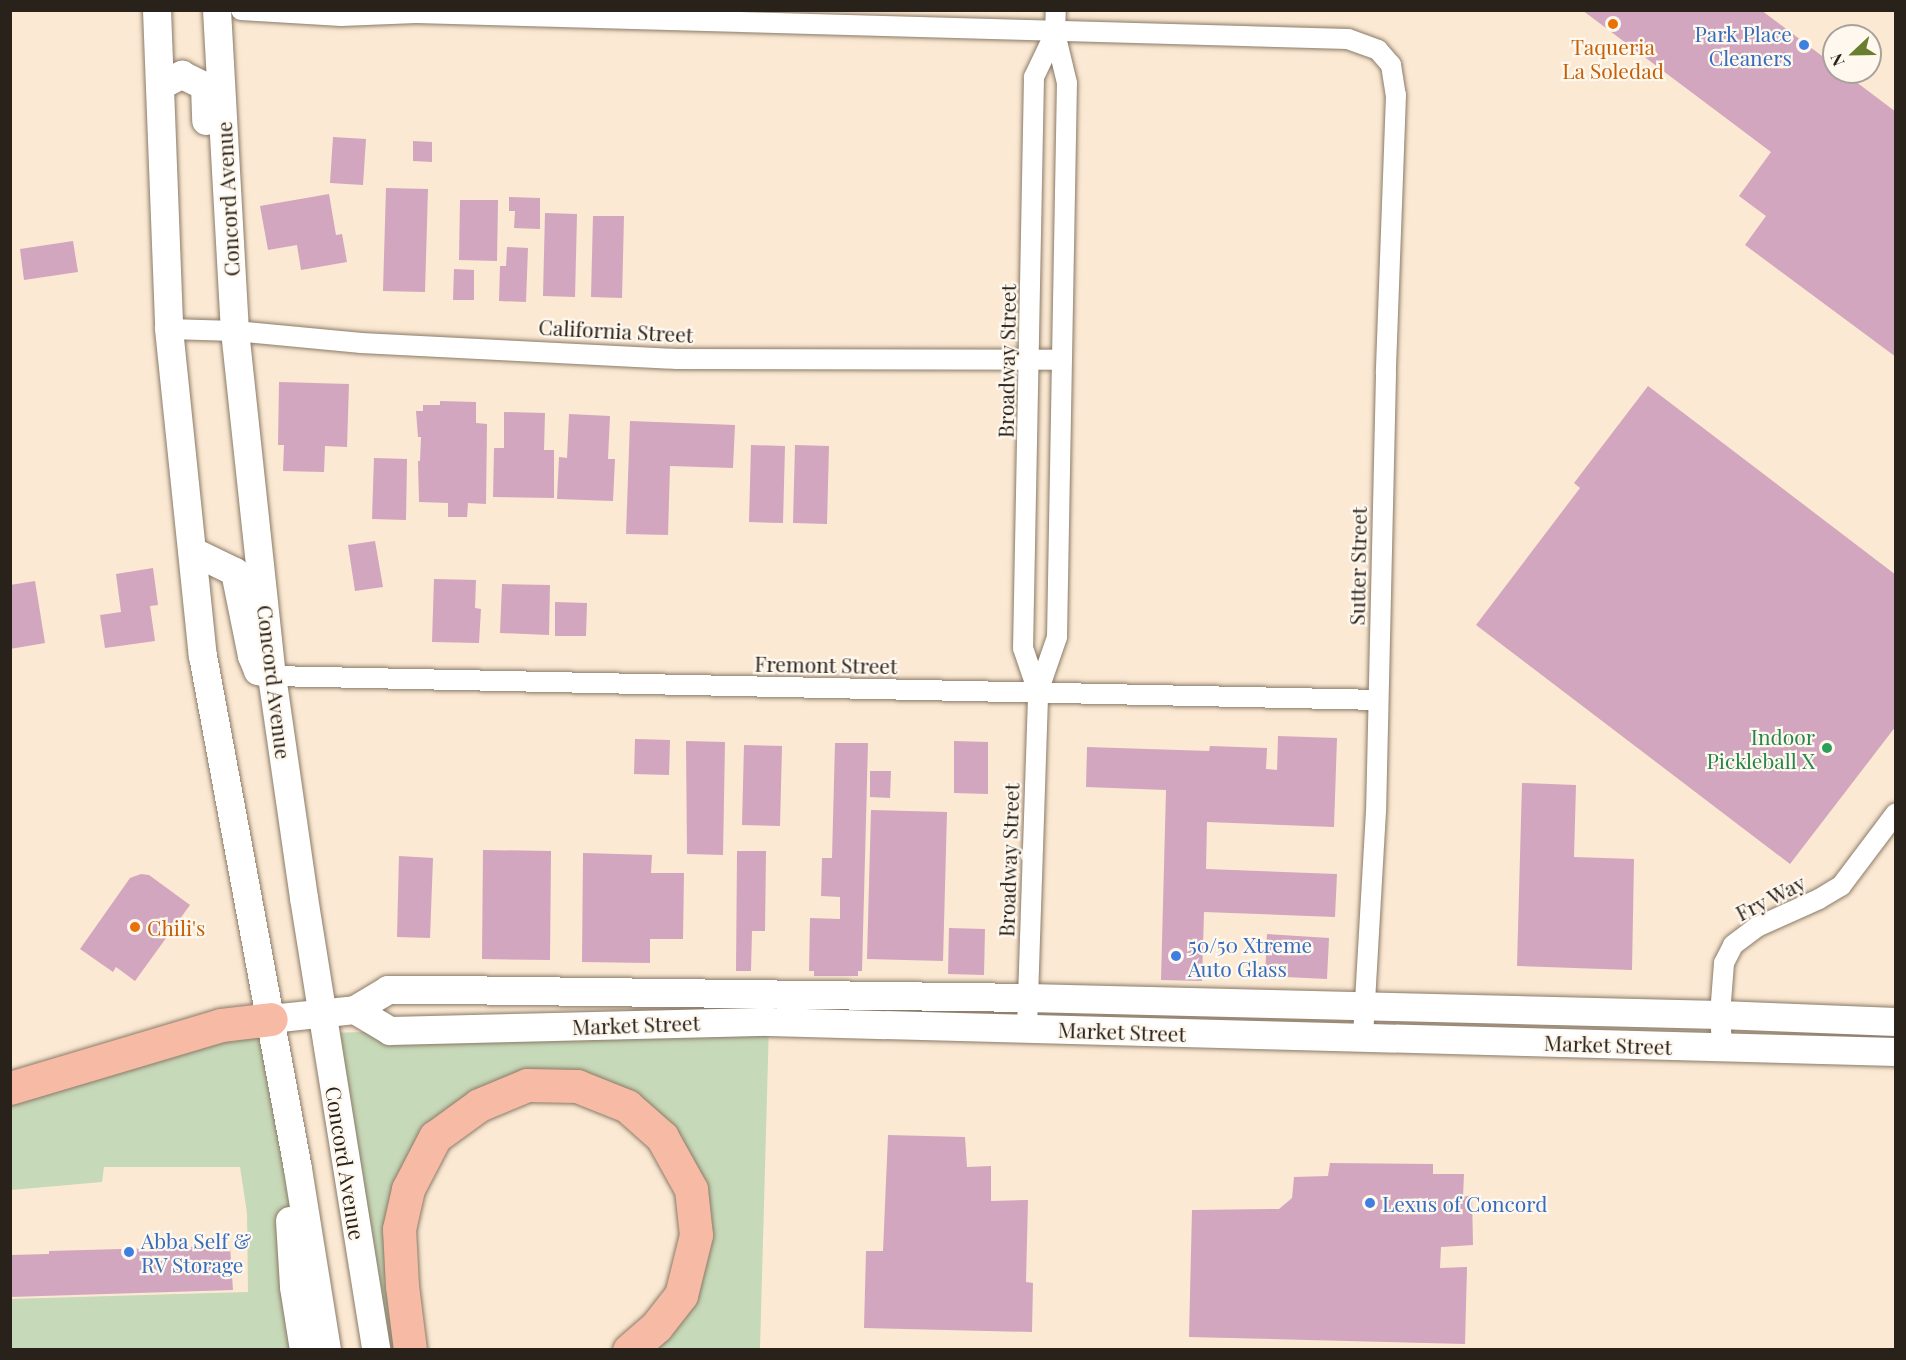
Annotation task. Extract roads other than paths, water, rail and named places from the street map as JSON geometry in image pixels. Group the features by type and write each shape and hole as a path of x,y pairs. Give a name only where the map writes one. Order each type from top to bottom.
{"highway":[{"path":"10,1088 221,1025 271,1019"},
{"path":"411,1350 402,1286 399,1228 408,1189 435,1137 479,1105 527,1085 577,1086 627,1106 662,1137 691,1189 696,1235 681,1295 657,1326 629,1350"}],"main road":[{"path":"158,10 169,329 194,552 203,656 298,1168 327,1350"},
{"name":"Concord Avenue","path":"217,10 235,331 272,676 375,1350"},
{"path":"160,86 182,75 206,86 208,190 229,239"},
{"path":"194,552 235,572 252,656 258,671 272,676"},
{"name":"Market Street","path":"271,1019 355,1010 388,990 695,992 1028,998 1719,1015 1896,1022"},
{"name":"Market Street","path":"355,1010 390,1031 682,1022 1896,1052"},
{"path":"298,1168 290,1212 294,1287 304,1350"}],"street":[{"name":"Sutter Street","path":"241,10 341,16 416,13 1055,33 1348,39 1378,50 1391,65 1396,95 1386,374 1376,811 1363,1038"},
{"name":"Broadway Street","path":"1028,1029 1038,692 1057,637 1060,360 1067,75 1055,33 1056,10"},
{"name":"Broadway Street","path":"1038,692 1023,648 1031,360 1034,77 1055,33"},
{"name":"California Street","path":"169,329 235,331 361,343 677,358 1060,360"},
{"name":"Fremont Street","path":"272,676 1378,700"},
{"name":"Fry Way","path":"1722,1047 1719,1015 1724,963 1733,945 1756,927 1819,899 1841,886 1896,813"}],"place":[{"name":"Taqueria La Soledad","path":"1613,24"},
{"name":"Park Place Cleaners","path":"1804,45"},
{"name":"Indoor Pickleball X","path":"1827,748"},
{"name":"Chili's","path":"135,927"},
{"name":"50/50 Xtreme Auto Glass","path":"1176,956"},
{"name":"Lexus of Concord","path":"1370,1203"},
{"name":"Abba Self & RV Storage","path":"129,1252"}]}
